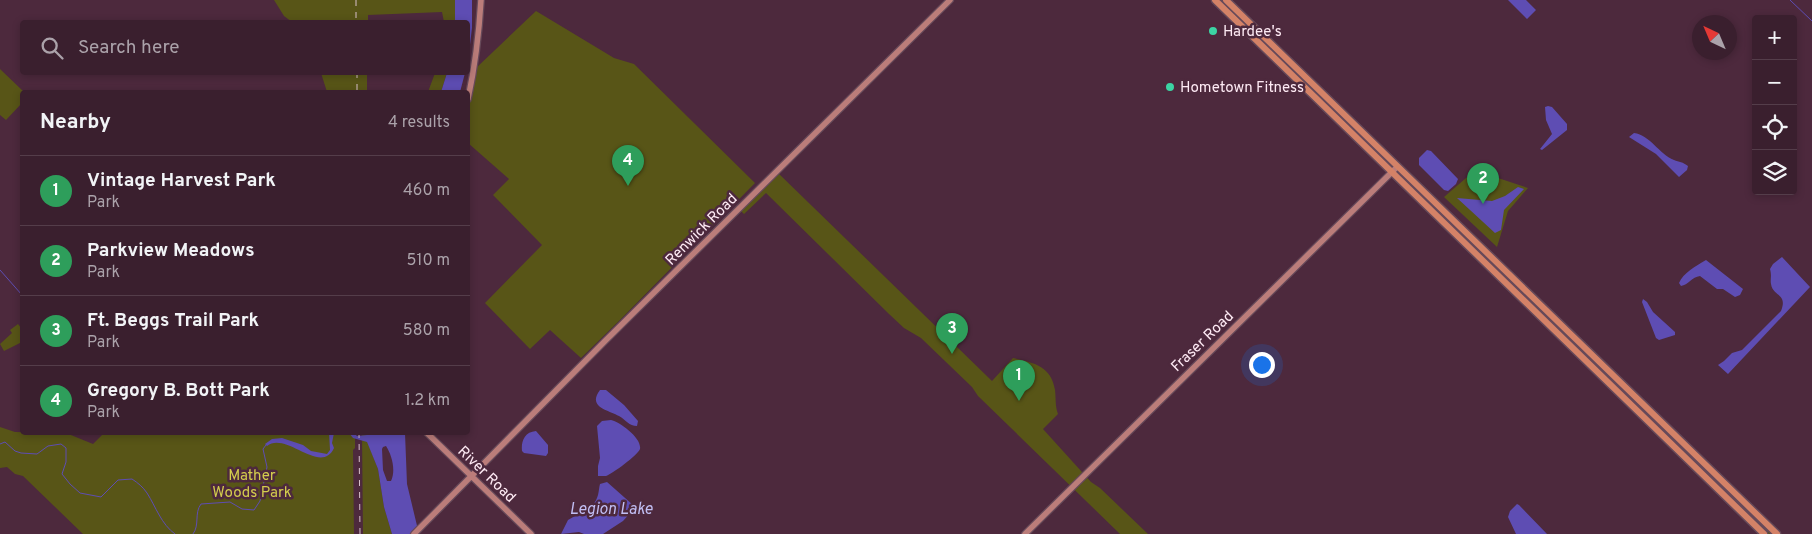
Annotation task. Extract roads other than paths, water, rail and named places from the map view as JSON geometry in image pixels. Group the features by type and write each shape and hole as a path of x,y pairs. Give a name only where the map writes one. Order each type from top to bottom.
{"main road":[{"path":"1216,0 1777,534"},
{"path":"1226,0 1394,169 1764,534"}],"street":[{"path":"470,90 480,29 481,0"},
{"name":"Renwick Road","path":"414,534 605,341 950,0"},
{"name":"Fraser Road","path":"1026,534 1394,169"},
{"name":"River Road","path":"429,435 531,534"}],"water":[{"path":"455,0 472,0 470,44 470,20 455,20"},
{"path":"1508,0 1526,0 1536,10 1527,19"},
{"path":"446,75 464,75 461,90 442,90"},
{"path":"1545,107 1552,107 1567,124 1567,130 1542,150 1540,149 1552,134 1546,120"},
{"path":"1634,133 1645,137 1664,154 1688,166 1687,170 1679,177 1656,154 1629,137"},
{"path":"1427,150 1431,151 1458,179 1456,184 1448,191 1444,190 1419,165 1419,158"},
{"path":"1518,187 1524,189 1504,210 1501,230 1495,233 1457,198 1492,201 1505,196"},
{"path":"1782,257 1810,287 1728,374 1718,365 1732,353 1742,350 1781,311 1783,301 1772,288 1770,269"},
{"path":"1706,260 1743,289 1740,295 1735,297 1723,289 1717,289 1700,276 1681,286 1679,283 1684,276"},
{"path":"1643,299 1653,312 1675,332 1675,335 1659,340 1656,338 1642,302"},
{"path":"600,390 606,390 624,405 638,421 637,426 600,407 596,400"},
{"path":"611,420 625,427 638,440 640,449 630,460 614,472 606,476 598,476 600,458 597,426 602,421"},
{"path":"536,431 548,445 546,456 524,453 522,451 522,444 526,435"},
{"path":"329,435 334,435 332,443 334,448 328,455 321,457 312,456 284,444 275,443 267,446 265,444 272,439 282,438 303,445 311,451 327,454 330,450"},
{"path":"351,435 405,435 407,484 419,534 392,534 384,507 378,469 367,442 353,438","holes":["386,446 392,458 392,477 391,481 387,481 383,470 383,447"]},
{"name":"Legion Lake","path":"607,482 633,505 633,510 623,521 603,534 584,534 579,532 561,534 568,520 590,508 596,500 600,484"},
{"path":"1517,504 1547,534 1516,534 1508,517 1510,511"}],"waterway":[{"path":"1790,0 1812,21"},
{"path":"0,270 20,293"},
{"path":"0,444 5,442 15,451 37,454 48,446 61,444 66,448 66,462 62,474 80,493 101,497 118,480 132,479 145,491 162,520 175,534"},
{"path":"193,534 201,504 230,502 242,509 254,510 260,501 267,467 263,449 266,445"}],"railway":[{"path":"356,0 356,20"},
{"path":"357,75 357,90"},
{"path":"359,435 360,534"}],"place":[{"name":"Hardee's","path":"1213,31"},
{"name":"Hometown Fitness","path":"1170,87"},
{"name":"Gregory B. Bott Park","path":"628,186"},
{"name":"Parkview Meadows","path":"1483,204"},
{"name":"Ft. Beggs Trail Park","path":"952,354"},
{"name":"Vintage Harvest Park","path":"1019,401"}],"park label":[{"name":"Mather Woods Park","path":"252,484"}]}
